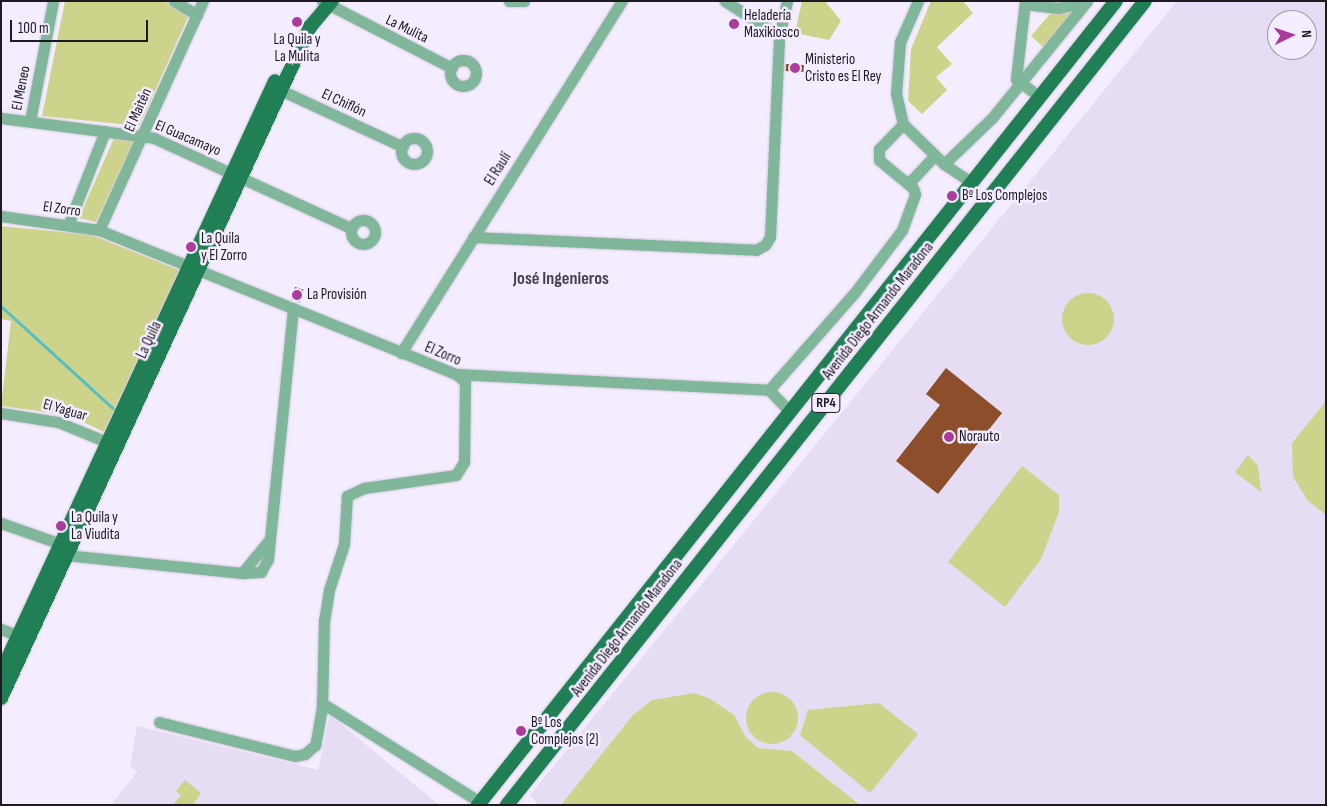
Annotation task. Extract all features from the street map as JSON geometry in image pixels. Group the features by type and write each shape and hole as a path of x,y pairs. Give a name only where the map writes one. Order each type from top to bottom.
{"main road":[{"name":"Avenida Diego Armando Maradona","path":"479,803 1116,1"},
{"name":"Avenida Diego Armando Maradona","path":"507,805 1145,1"},
{"name":"La Quila","path":"1,698 24,637 236,175 277,88 325,2"},
{"name":"La Quila","path":"1,673 24,637"}],"street":[{"name":"El Meneo","path":"30,121 53,1"},
{"path":"174,1 197,15"},
{"name":"El Maitén","path":"99,230 203,1"},
{"path":"509,1 524,1"},
{"name":"El Raulí","path":"400,353 622,1"},
{"path":"725,1 779,36"},
{"path":"473,237 760,249 770,237 779,36 787,1"},
{"path":"918,1 900,42 896,94 903,124 934,156 972,183"},
{"name":"La Mulita","path":"325,2 452,68"},
{"path":"1040,97 1019,84 1016,74 1025,2 1058,8 1087,2"},
{"path":"944,164 992,118 1019,84 1052,50 1087,2"},
{"name":"El Chiflón","path":"277,88 403,147"},
{"name":"El Guacamayo","path":"1,118 143,135 351,228"},
{"path":"769,390 896,239 915,201 913,188 879,160 877,154 903,124"},
{"path":"68,225 105,131"},
{"path":"908,184 934,156"},
{"name":"El Zorro","path":"1,216 99,230 456,374 467,388 465,454 460,471 444,480 364,488 348,496 344,544 329,590 324,620 322,703 315,745 305,754 295,756 159,722"},
{"path":"1,523 65,549 242,573 270,539 293,308"},
{"path":"456,374 769,390 790,412"},
{"name":"El Yaguar","path":"1,413 58,422 112,444"},
{"path":"1,629 24,637"},
{"path":"322,703 479,803"}],"shaded area":[{"path":"1177,1 1326,1 1326,401 1292,443 1308,501 1326,515 1326,805 860,805 792,751 758,748 745,736 734,715 709,698 693,693 653,700 633,715 562,805 538,805 530,795"},
{"path":"330,715 439,805 111,805 137,772 130,766 137,726 318,770"}],"green space":[{"path":"65,1 164,1 189,15 139,126 42,116"},
{"path":"802,1 825,1 841,21 829,40 795,33"},
{"path":"931,1 963,1 973,13 937,47 952,64 936,77 947,90 922,114 908,101 911,49"},
{"path":"1051,1 1094,1 1052,55 1031,36 1056,7"},
{"path":"114,138 135,139 96,222 79,218"},
{"path":"1,226 92,235 179,270 104,432 69,415 1,406 11,321 1,319"},
{"path":"1083,293 1093,293 1102,297 1110,305 1114,319 1110,333 1102,341 1093,345 1083,345 1074,341 1066,333 1062,324 1062,314 1066,305 1074,297"},
{"path":"1326,401 1326,515 1308,501 1293,477 1292,443"},
{"path":"1248,455 1258,466 1261,492 1235,472"},
{"path":"1022,466 1059,495 1059,512 1041,559 1005,607 948,562"},
{"path":"767,692 777,692 791,699 798,713 798,723 791,737 777,744 767,744 757,740 750,733 746,723 746,713 750,703 757,696"},
{"path":"694,693 709,698 734,715 745,736 758,748 792,751 860,805 561,805 633,715 652,700"},
{"path":"879,703 918,734 870,793 800,735 808,710"},
{"path":"185,780 201,793 193,805 173,805 181,795 176,791"}],"building":[{"name":"Ministerio Cristo es El Rey","path":"786,64 804,65 804,72 786,71"},
{"name":"La Provisión","path":"295,287 304,290 300,302 291,299"},
{"name":"Norauto","path":"946,368 1002,413 938,494 896,461 940,405 926,394"}],"waterway":[{"path":"1,306 116,411"}],"place":[{"name":"La Quila y La Mulita","path":"297,22"},
{"name":"Heladería Maxikiosco","path":"734,24"},
{"name":"Ministerio Cristo es El Rey","path":"795,68"},
{"name":"Bº Los Complejos","path":"952,196"},
{"name":"La Quila y El Zorro","path":"191,247"},
{"name":"La Provisión","path":"297,295"},
{"name":"Norauto","path":"949,437"},
{"name":"La Quila y La Viudita","path":"61,526"},
{"name":"Bº Los Complejos (2)","path":"521,731"}],"district":[{"name":"José Ingenieros","path":"561,279"}]}
